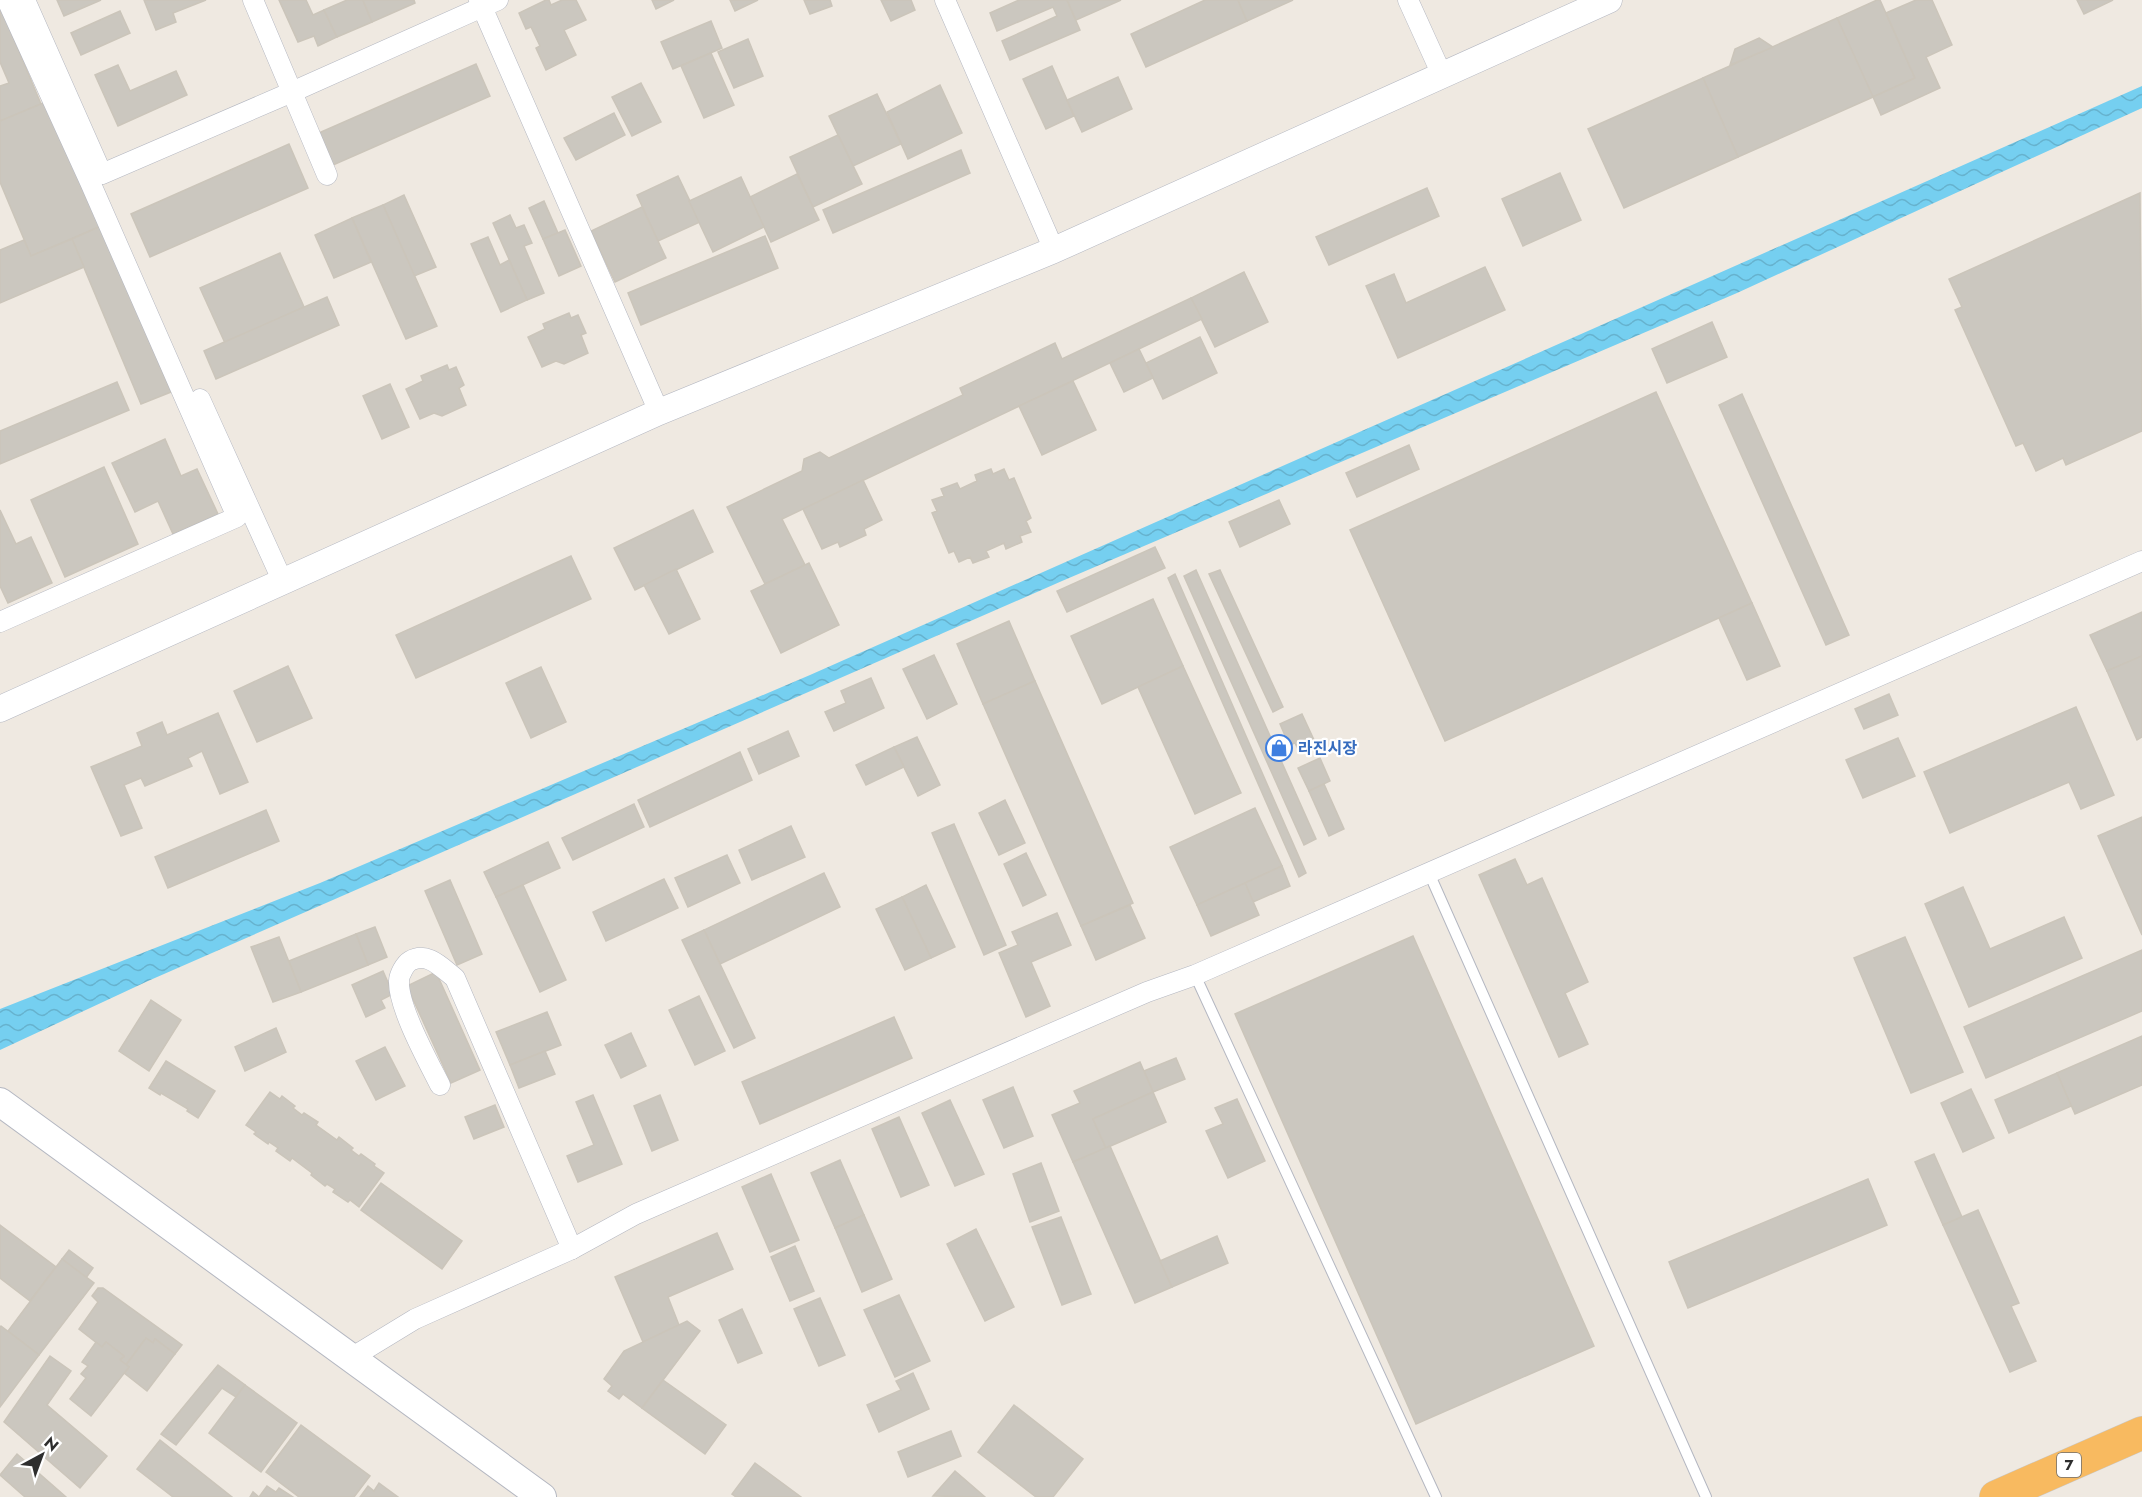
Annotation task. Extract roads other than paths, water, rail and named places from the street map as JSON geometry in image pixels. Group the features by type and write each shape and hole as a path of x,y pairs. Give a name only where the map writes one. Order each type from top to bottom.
{"highway":[{"name":"7","path":"1996,1497 2142,1432"}],"main road":[{"path":"0,1102 542,1497"}],"street":[{"path":"0,622 237,518 90,182 7,0"},
{"path":"25,0 102,174 292,92 486,2 658,412"},
{"path":"253,0 327,175"},
{"path":"945,0 1054,250"},
{"path":"1408,0 1442,75"},
{"path":"0,709 658,412 1054,250 1609,0"},
{"path":"154,298 283,582"},
{"path":"351,1358 415,1319 572,1249 646,1209 1147,992 1195,975 2142,561"},
{"path":"440,1085 404,1006 399,980 407,963 419,957 432,960 454,978 572,1249"}],"lane":[{"path":"1429,873 1706,1497"},
{"path":"1195,975 1436,1497"}],"water":[{"path":"2142,86 2142,108 1737,293 1062,581 148,981 0,1050 0,1009 320,883 810,675"}],"place":[{"name":"라진시장","path":"1279,748"}]}
